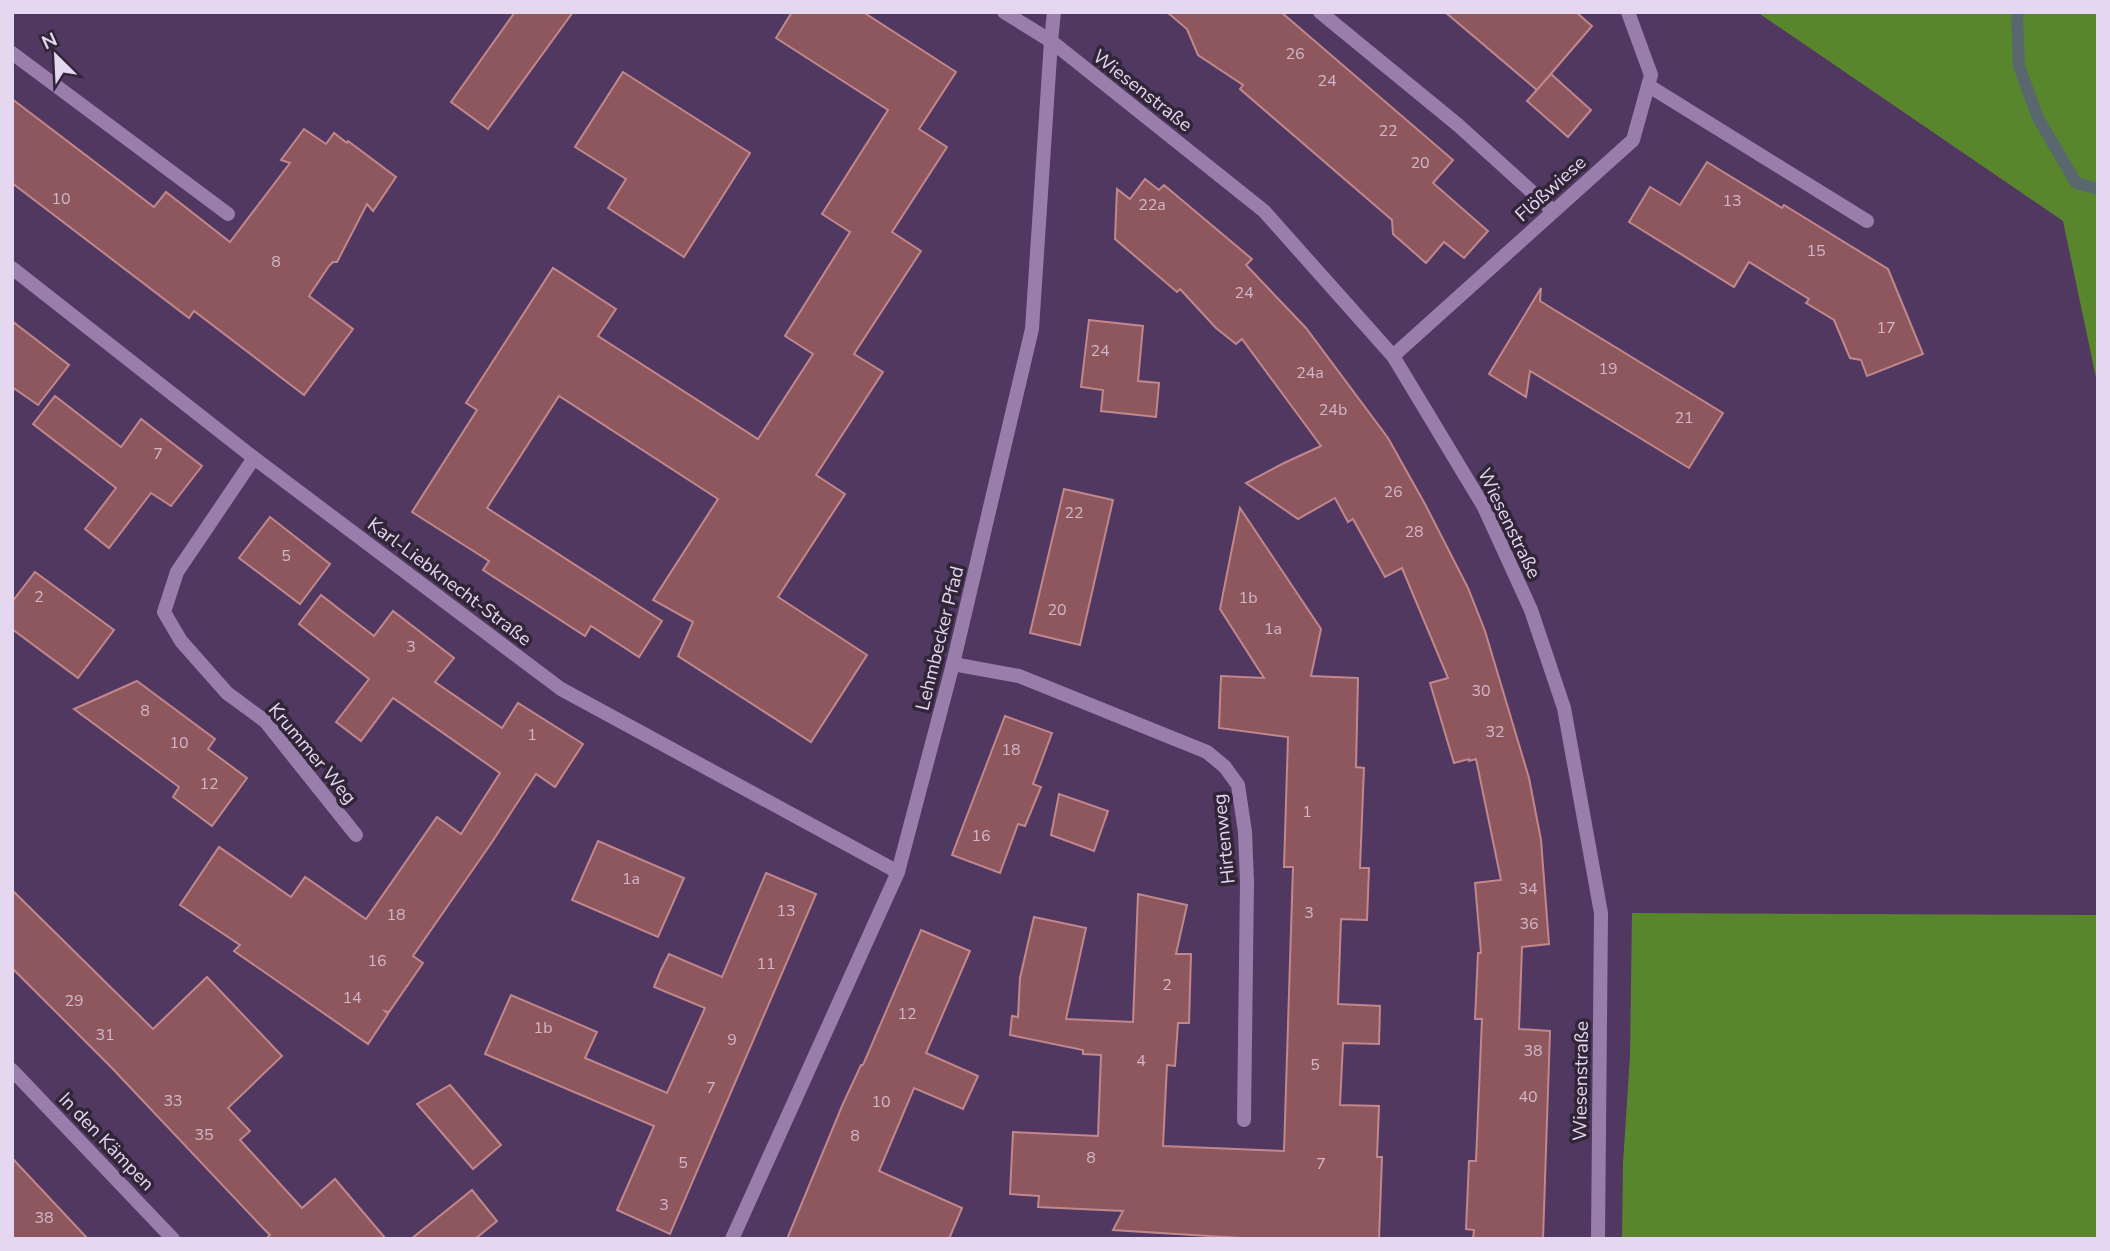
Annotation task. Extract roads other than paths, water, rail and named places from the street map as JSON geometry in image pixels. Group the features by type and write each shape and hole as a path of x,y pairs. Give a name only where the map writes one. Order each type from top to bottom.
{"street":[{"name":"Wiesenstraße","path":"1004,12 1051,41 1264,211 1393,356 1485,507 1531,610 1564,708 1601,913 1598,1239"},
{"name":"Lehmbecker Pfad","path":"732,1239 898,872 953,664 1032,329 1054,12"},
{"path":"1320,12 1458,125 1553,211"},
{"name":"Flößwiese","path":"1393,356 1633,140 1651,75 1628,12"},
{"path":"12,53 228,214"},
{"path":"1648,86 1867,221"},
{"name":"Karl-Liebknecht-Straße","path":"12,268 254,458 561,689 898,872"},
{"name":"Krummer Weg","path":"254,458 177,572 164,612 181,641 227,693 265,721 356,835"},
{"name":"Hirtenweg","path":"953,664 1019,676 1207,752 1225,767 1238,785 1245,832 1247,882 1244,1120"},
{"name":"In den Kämpen","path":"12,1070 173,1239"}],"waterway":[{"path":"2017,12 2019,66 2038,118 2076,183 2098,189"}]}
